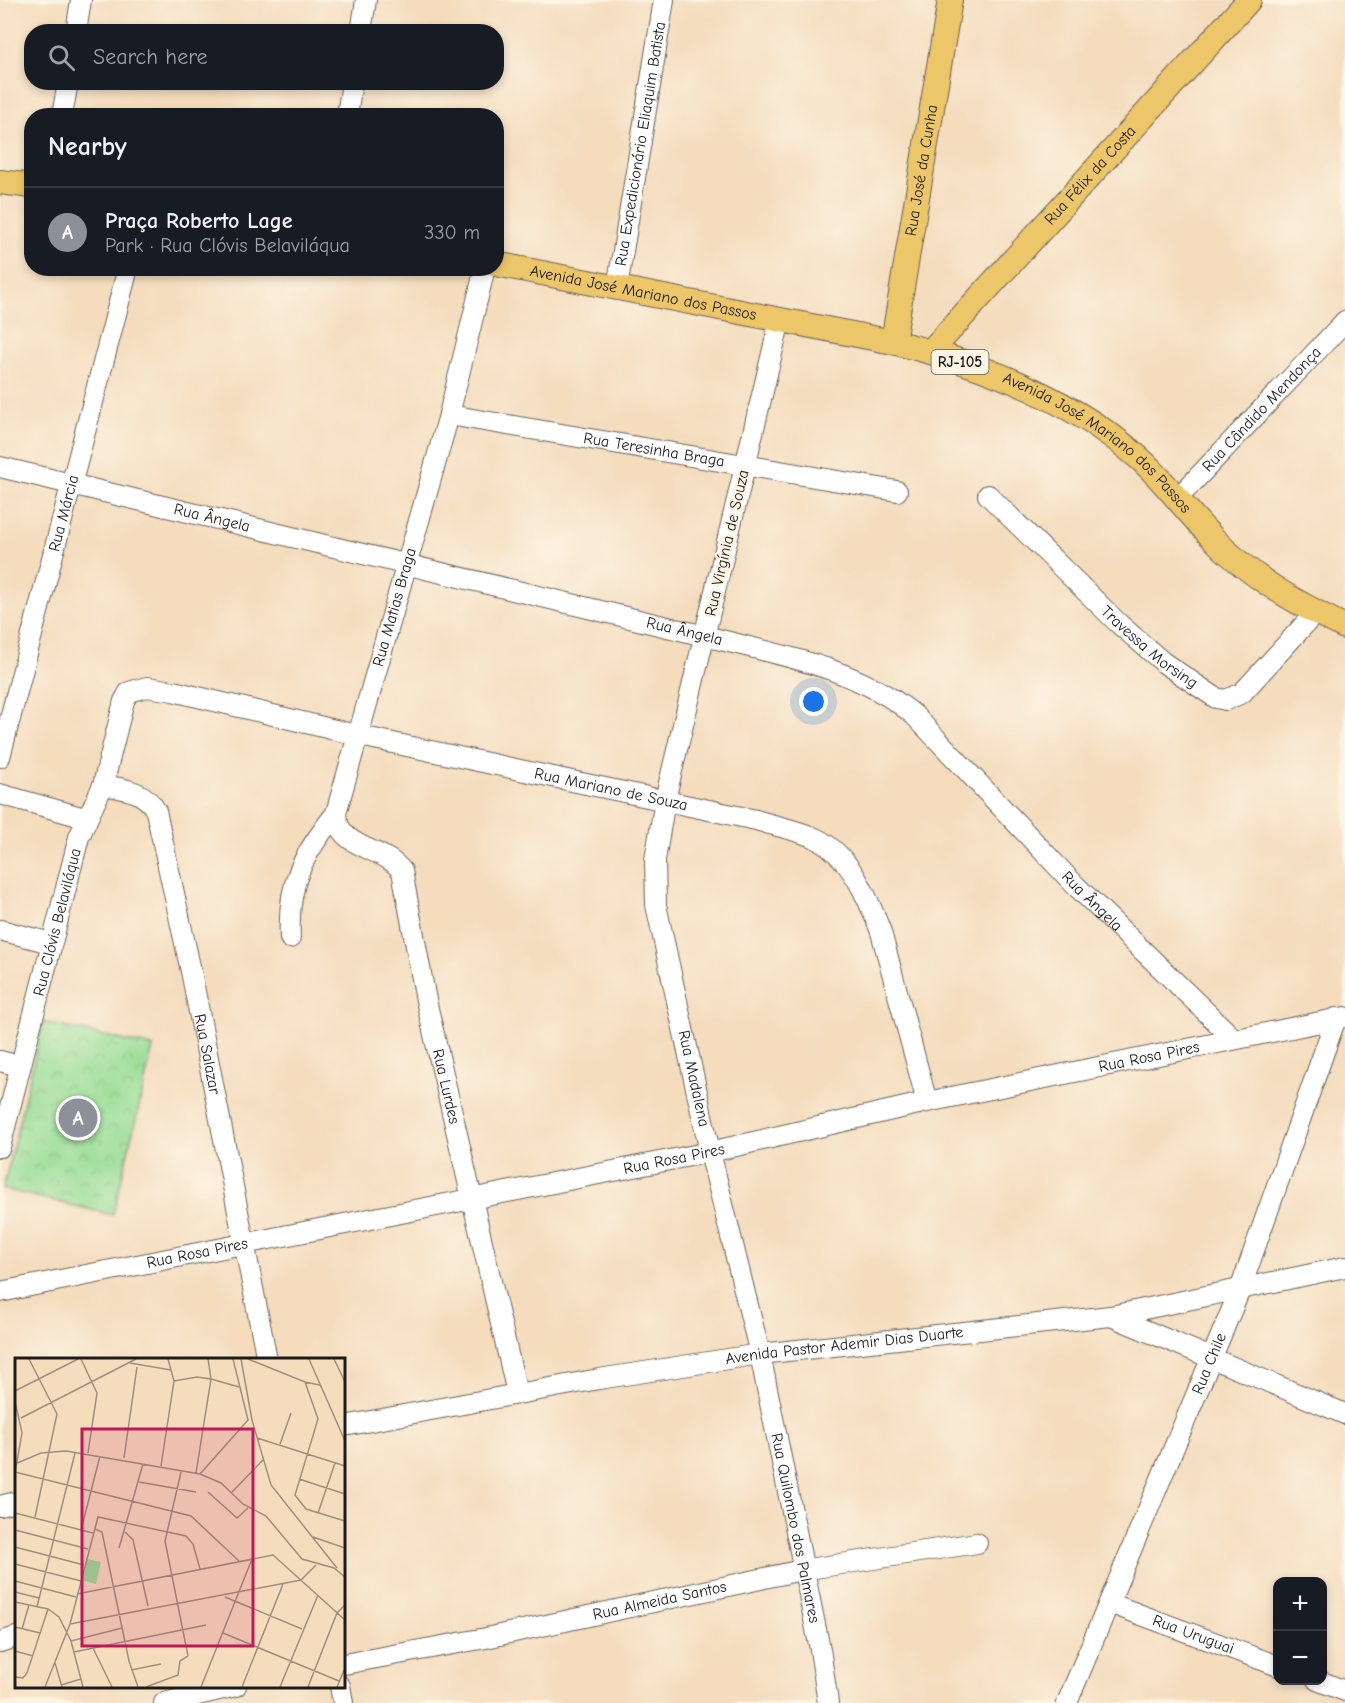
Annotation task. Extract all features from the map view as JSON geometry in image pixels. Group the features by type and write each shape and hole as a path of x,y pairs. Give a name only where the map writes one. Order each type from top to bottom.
{"main road":[{"name":"Rua José da Cunha","path":"893,342 950,0"},
{"name":"Rua Félix da Costa","path":"931,351 1249,0"},
{"path":"0,182 24,185"},
{"name":"Avenida José Mariano dos Passos","path":"504,266 893,342 931,351 1023,387 1075,413 1138,458 1178,498 1210,536 1250,572 1289,599 1345,627"}],"street":[{"path":"77,24 81,0"},
{"path":"362,24 366,0"},
{"name":"Rua Expedicionário Eliaquim Batista","path":"617,288 664,0"},
{"path":"64,108 67,90"},
{"path":"348,108 351,90"},
{"name":"Rua Márcia","path":"0,757 126,276"},
{"name":"Rua Matias Braga","path":"290,938 290,898 294,882 313,843 336,813 360,736 449,415 483,276"},
{"name":"Rua Virgínia de Souza","path":"665,800 780,320"},
{"name":"Rua Cândido Mendonça","path":"1178,498 1345,321"},
{"name":"Rua Teresinha Braga","path":"449,415 897,491"},
{"name":"Rua Ângela","path":"0,467 705,636 812,664 858,682 903,706 1076,886 1234,1039"},
{"name":"Travessa Morsing","path":"988,495 1118,623 1164,663 1216,698 1226,700 1242,693 1316,612"},
{"name":"Rua Mariano de Souza","path":"124,701 129,692 153,687 360,736 756,820 816,838 836,853 854,875 872,906 927,1102"},
{"name":"Rua Clóvis Belaviláqua","path":"0,1147 10,1063 51,943 85,818 103,785 124,701"},
{"name":"Rua Salazar","path":"103,785 139,793 147,797 156,811 191,971 267,1358"},
{"path":"0,794 85,818"},
{"name":"Rua Madalena","path":"665,800 655,860 656,905 711,1152 760,1354"},
{"name":"Rua Lurdes","path":"336,813 340,832 352,842 395,862 402,871 426,1000 517,1393"},
{"path":"0,930 51,943"},
{"name":"Rua Rosa Pires","path":"0,1292 711,1152 927,1102 1341,1018"},
{"name":"Rua Chile","path":"1067,1703 1240,1290 1341,1018"},
{"name":"Avenida Pastor Ademir Dias Duarte","path":"345,1426 517,1393 760,1354 1111,1316 1345,1267"},
{"path":"1111,1316 1345,1414"},
{"name":"Rua Quilombo dos Palmares","path":"760,1354 802,1570 820,1649 828,1703"},
{"path":"0,1506 15,1502"},
{"name":"Rua Almeida Santos","path":"345,1664 497,1636 802,1570 977,1543"},
{"name":"Rua Uruguai","path":"1109,1603 1273,1664"},
{"path":"0,1642 15,1637"},
{"path":"1327,1684 1345,1691"},
{"path":"164,1703 228,1688"},
{"path":"340,1688 343,1703"}],"green space":[{"path":"43,1022 153,1047 113,1215 3,1189"}],"place":[{"name":"Praça Roberto Lage","path":"78,1118"}]}
